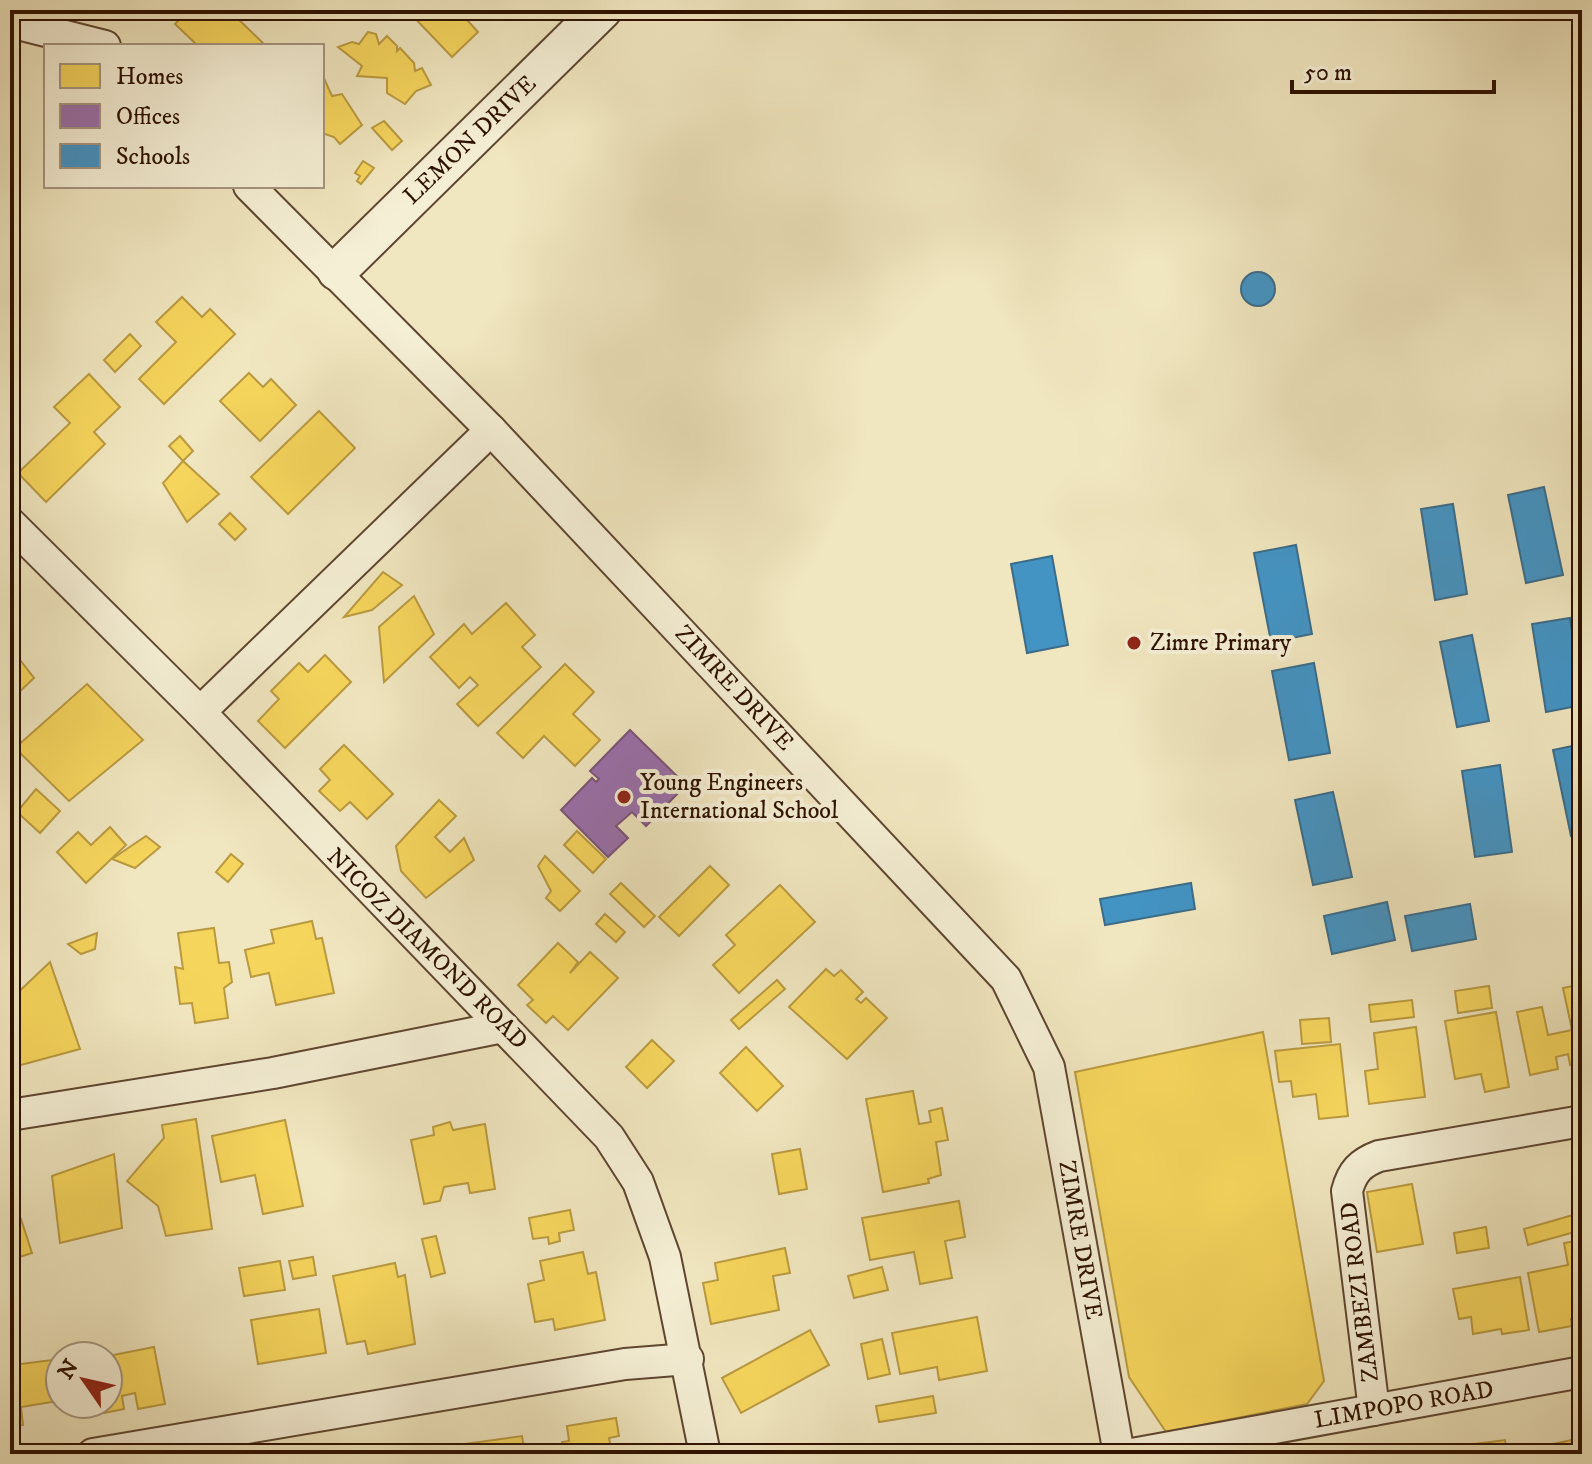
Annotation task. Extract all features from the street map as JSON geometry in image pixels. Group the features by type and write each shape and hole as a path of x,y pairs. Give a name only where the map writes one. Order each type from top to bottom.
{"street":[{"name":"LEMON DRIVE","path":"337,271 602,10"},
{"path":"10,22 97,44"},
{"name":"ZIMRE DRIVE","path":"251,188 337,271 491,430 1006,979 1049,1067 1119,1454"},
{"path":"200,712 491,430"},
{"name":"NICOZ DIAMOND ROAD","path":"10,523 200,712 609,1137 638,1182 665,1257 705,1454"},
{"path":"10,1115 273,1073 503,1027"},
{"name":"ZAMBEZI ROAD","path":"1374,1410 1347,1191 1352,1174 1365,1161 1379,1156 1582,1121"},
{"path":"93,1454 625,1364 688,1359"},
{"name":"LIMPOPO ROAD","path":"1132,1454 1582,1372"}],"building: Homes":[{"path":"188,10 229,10 264,44 196,44 175,24"},
{"path":"407,10 458,10 478,32 452,57"},
{"path":"368,32 376,34 379,44 387,36 397,46 397,51 400,48 414,63 415,71 422,68 431,85 416,91 405,104 387,93 387,78 357,76 362,66 338,47 352,42 359,44"},
{"path":"324,78 332,96 342,94 362,125 340,144 334,137 324,134"},
{"path":"384,121 402,141 392,150 372,128"},
{"path":"363,161 374,168 361,184 357,181 360,176 355,173"},
{"path":"182,297 202,317 210,309 235,334 164,404 139,379 176,342 156,322"},
{"path":"130,334 141,346 115,372 104,360"},
{"path":"249,373 263,387 271,379 296,405 260,441 220,401"},
{"path":"89,374 120,407 94,432 105,444 46,502 18,473 70,423 54,407"},
{"path":"319,411 355,448 288,514 251,477"},
{"path":"180,436 193,451 183,461 169,446"},
{"path":"183,461 219,494 187,522 163,483"},
{"path":"230,513 246,529 235,540 219,524"},
{"path":"383,572 402,585 372,610 344,617"},
{"path":"414,596 434,634 384,682 379,627"},
{"path":"506,603 535,635 522,647 541,667 478,726 457,704 478,685 470,677 459,688 430,657 464,624 472,634"},
{"path":"10,647 34,678 10,701"},
{"path":"325,655 351,682 285,748 258,721 279,699 271,691 299,663 308,672"},
{"path":"565,664 594,692 573,714 600,740 575,766 544,736 523,758 497,733"},
{"path":"87,684 143,740 69,801 15,748"},
{"path":"344,745 393,794 367,819 350,802 340,811 319,791 330,780 320,769"},
{"path":"36,789 60,811 40,833 17,812"},
{"path":"439,800 456,816 435,837 450,852 464,838 474,860 426,898 401,871 396,846"},
{"path":"110,827 126,845 86,883 57,852 78,832 91,845"},
{"path":"577,831 606,859 593,873 564,845"},
{"path":"146,836 160,847 135,868 112,859"},
{"path":"231,854 243,864 228,882 216,872"},
{"path":"545,856 580,891 560,911 546,898 551,891 538,866"},
{"path":"710,866 729,885 679,936 659,917"},
{"path":"621,883 655,916 644,927 610,894"},
{"path":"780,885 815,922 739,993 713,965 735,945 726,935"},
{"path":"605,914 625,932 616,942 596,924"},
{"path":"312,921 316,939 322,938 334,993 276,1005 269,973 251,977 245,950 274,943 271,930"},
{"path":"214,928 219,963 229,962 232,982 224,988 228,1018 195,1023 192,1003 180,1004 175,967 183,969 178,933"},
{"path":"97,933 95,949 81,954 68,944"},
{"path":"558,943 578,962 570,973 590,952 618,978 568,1030 553,1016 546,1023 527,1005 533,1000 518,985"},
{"path":"13,947 18,977 10,979 10,948"},
{"path":"50,962 80,1049 10,1068 10,1000"},
{"path":"826,969 834,976 841,970 863,992 856,999 861,1003 866,998 887,1018 847,1059 789,1007"},
{"path":"777,980 785,989 739,1029 731,1020"},
{"path":"1578,985 1582,1004 1582,1062 1570,1065 1568,1054 1556,1057 1558,1069 1530,1075 1517,1012 1542,1007 1548,1035 1572,1030 1563,988"},
{"path":"1489,986 1492,1008 1458,1013 1455,991"},
{"path":"1412,1000 1414,1017 1371,1022 1369,1005"},
{"path":"1496,1012 1509,1087 1485,1092 1481,1074 1455,1079 1445,1021"},
{"path":"1329,1018 1331,1042 1302,1044 1300,1020"},
{"path":"1416,1027 1425,1097 1369,1104 1365,1071 1378,1069 1374,1033"},
{"path":"1263,1032 1324,1381 1307,1404 1166,1432 1129,1377 1075,1072"},
{"path":"652,1040 674,1061 647,1088 626,1067"},
{"path":"1340,1044 1348,1116 1319,1119 1316,1094 1293,1097 1291,1081 1279,1082 1275,1051"},
{"path":"746,1047 783,1086 757,1111 720,1073"},
{"path":"913,1091 919,1124 931,1122 929,1111 942,1108 948,1140 936,1142 941,1175 928,1179 929,1183 883,1192 866,1099"},
{"path":"196,1119 212,1229 166,1236 158,1206 127,1181 164,1138 162,1125"},
{"path":"285,1120 303,1206 263,1214 255,1175 221,1182 212,1136"},
{"path":"450,1122 453,1130 485,1124 495,1189 470,1193 468,1183 444,1187 440,1201 424,1204 411,1140 434,1135 433,1127"},
{"path":"800,1149 807,1189 779,1194 772,1154"},
{"path":"114,1154 122,1228 60,1243 52,1176"},
{"path":"1412,1184 1423,1244 1377,1252 1367,1192"},
{"path":"959,1201 965,1237 945,1241 952,1278 920,1284 914,1252 870,1260 862,1218"},
{"path":"570,1210 574,1230 559,1233 560,1241 549,1244 548,1237 533,1239 529,1218"},
{"path":"1573,1215 1578,1231 1528,1245 1524,1229"},
{"path":"21,1219 32,1253 10,1260 10,1223"},
{"path":"1486,1227 1489,1248 1457,1253 1454,1233"},
{"path":"436,1236 445,1273 431,1277 422,1239"},
{"path":"1582,1240 1582,1316 1571,1319 1572,1326 1539,1332 1528,1273 1568,1265 1564,1243"},
{"path":"785,1248 790,1273 773,1276 779,1310 711,1324 703,1283 718,1280 715,1263"},
{"path":"583,1252 588,1274 596,1272 605,1320 555,1330 553,1319 535,1322 528,1284 544,1280 540,1261"},
{"path":"313,1257 316,1275 293,1279 289,1261"},
{"path":"280,1261 285,1290 244,1296 239,1268"},
{"path":"395,1263 398,1277 405,1275 415,1344 368,1354 365,1341 347,1344 333,1276"},
{"path":"882,1267 888,1290 854,1298 848,1276"},
{"path":"1520,1277 1529,1330 1502,1334 1501,1329 1473,1334 1471,1317 1459,1319 1453,1289"},
{"path":"319,1309 326,1353 258,1364 251,1320"},
{"path":"977,1317 987,1371 939,1380 937,1367 900,1374 892,1333"},
{"path":"810,1330 829,1365 741,1413 722,1378"},
{"path":"882,1339 890,1374 868,1379 861,1344"},
{"path":"10,1340 13,1365 44,1361 44,1403 21,1407 23,1425 10,1427"},
{"path":"154,1347 165,1404 138,1409 135,1393 124,1396 124,1353"},
{"path":"933,1396 936,1413 879,1422 876,1406"},
{"path":"616,1418 619,1436 609,1438 612,1454 564,1454 562,1442 569,1441 567,1426"},
{"path":"522,1436 525,1454 465,1454 464,1444"},
{"path":"1581,1438 1582,1454 1516,1454 1516,1452"},
{"path":"1505,1440 1507,1454 1444,1454 1444,1448"}],"building: Offices":[{"name":"Young Engineers International School","path":"630,730 686,785 646,826 632,812 616,826 628,838 608,857 561,810 592,778 596,782 599,779 590,771"}],"building: Schools":[{"path":"1258,272 1270,277 1275,289 1270,301 1258,306 1246,301 1241,289 1246,277"},
{"path":"1544,487 1563,575 1526,583 1508,495"},
{"path":"1453,504 1467,594 1435,600 1421,509"},
{"path":"1296,545 1312,634 1271,642 1254,553"},
{"path":"1052,556 1068,645 1027,653 1011,564"},
{"path":"1570,618 1582,705 1546,712 1532,624"},
{"path":"1472,635 1489,721 1457,727 1440,642"},
{"path":"1314,663 1330,753 1289,760 1272,671"},
{"path":"1582,744 1582,834 1571,836 1553,750"},
{"path":"1500,765 1512,852 1475,857 1462,771"},
{"path":"1333,792 1352,877 1313,885 1295,800"},
{"path":"1191,883 1195,909 1105,925 1100,899"},
{"path":"1387,902 1395,940 1332,954 1324,916"},
{"path":"1470,904 1476,939 1412,951 1405,916"}],"place":[{"name":"Zimre Primary","path":"1134,643"},
{"name":"Young Engineers International School","path":"624,797"}]}
